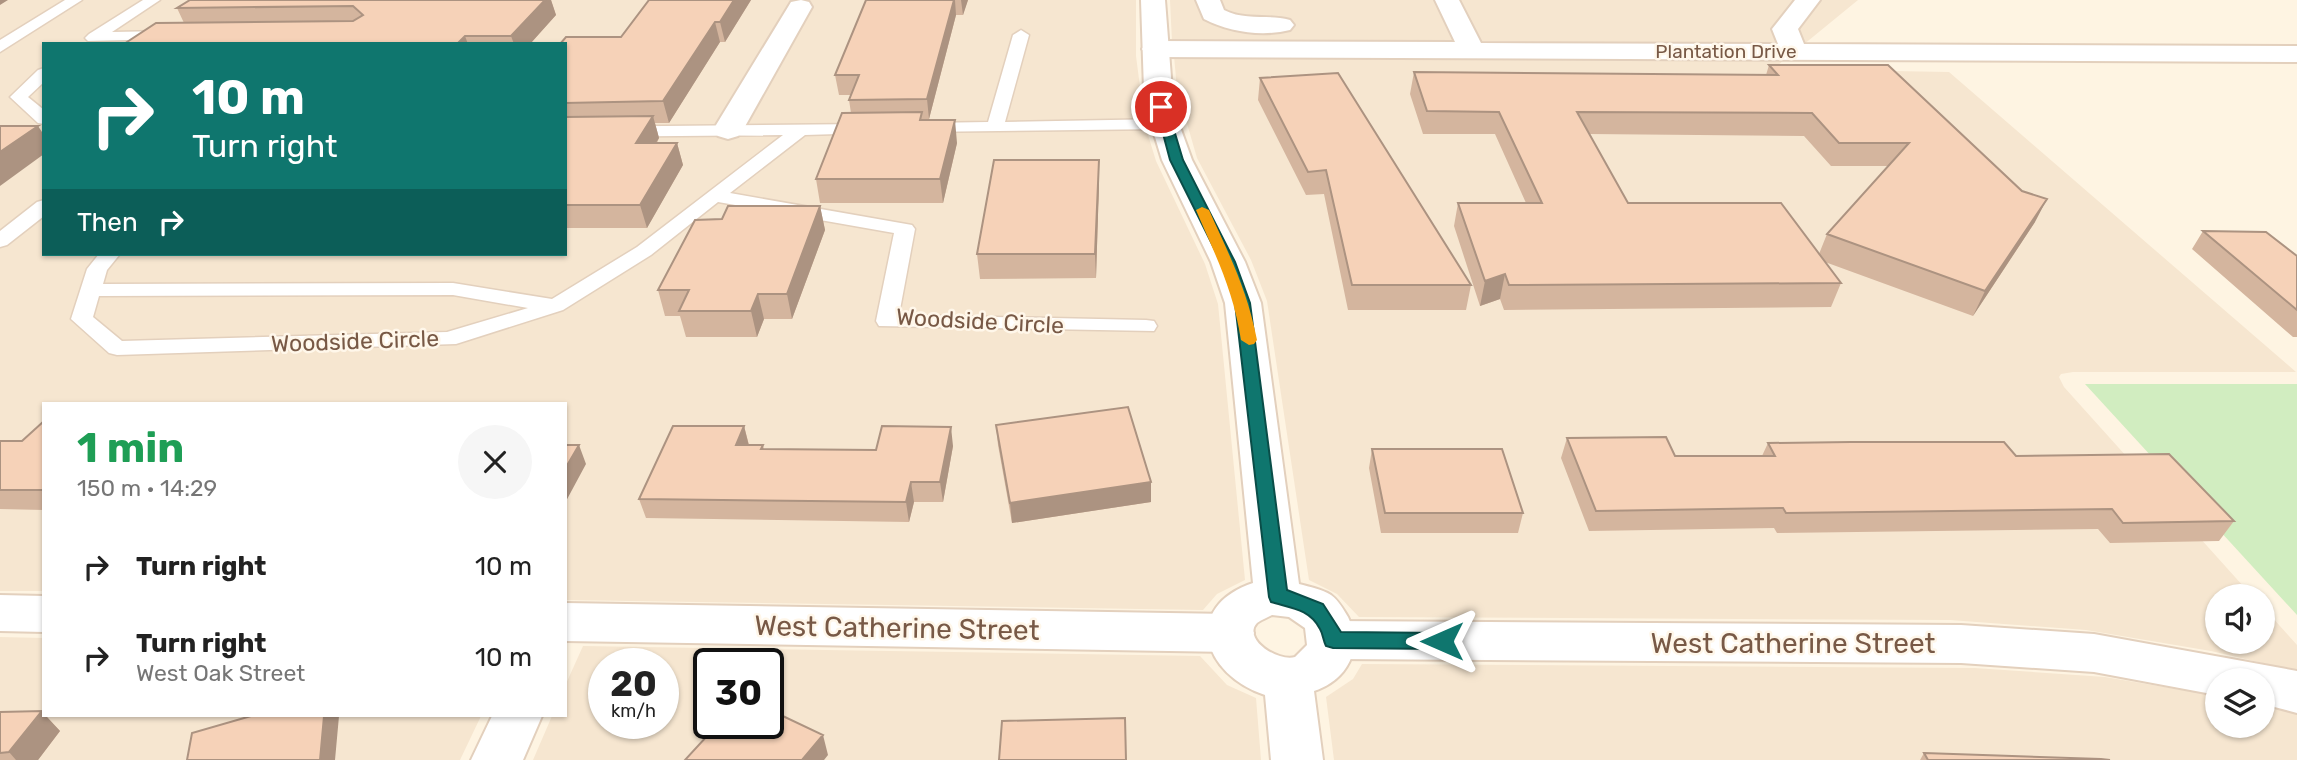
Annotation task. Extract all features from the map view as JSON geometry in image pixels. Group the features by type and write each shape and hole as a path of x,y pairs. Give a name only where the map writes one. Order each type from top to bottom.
{"street":[{"path":"1153,0 1158,90 1165,124 1177,160 1228,262 1242,303 1278,597"},
{"path":"1208,0 1213,14 1237,25 1307,26 1466,39"},
{"path":"1447,0 1466,39"},
{"path":"1789,41 1808,0"},
{"path":"729,130 800,7"},
{"name":"Plantation Drive","path":"1155,49 1466,39 1789,41 2297,54"},
{"path":"1265,597 1278,597 1291,598 1316,609 1331,629 1331,652 1325,662 1303,676 1288,679 1266,676 1246,665 1234,650 1230,634 1231,623 1244,607 1265,597"},
{"path":"0,613 42,614"},
{"name":"West Catherine Street","path":"567,622 1230,634"},
{"name":"West Catherine Street","path":"1333,640 1961,643 2094,653 2205,673"},
{"path":"1288,679 1297,760"},
{"path":"2275,687 2297,692"},
{"path":"497,760 517,717"}],"lane":[{"path":"0,47 75,0"},
{"path":"89,40 153,0"},
{"path":"995,127 1021,35"},
{"path":"89,40 174,36"},
{"path":"42,76 18,97 42,117"},
{"path":"904,128 1165,124"},
{"path":"567,132 878,128"},
{"name":"Woodside Circle","path":"108,256 97,269 82,319 117,348 448,339 556,306 644,251 802,129"},
{"name":"Woodside Circle","path":"714,196 905,229 887,321 1146,326"},
{"path":"0,241 42,208"},
{"path":"91,290 453,289 556,306"}],"shaded area":[{"path":"0,0 1136,0 1136,56 1145,125 1156,161 1205,264 1218,304 1245,580 1217,594 1203,610 567,600 567,402 42,402 42,591 0,591"},
{"path":"1170,0 1858,0 1803,45 1172,42"},
{"path":"1174,56 1786,58 1774,69 1949,72 2296,372 2073,372 2061,374 2059,377 2064,387 2241,584 2205,584 2205,650 2086,630 1950,620 1359,617 1337,594 1309,580 1267,301 1251,260 1197,158 1177,89"},
{"path":"2275,620 2297,645 2297,671 2224,654 2275,654"},
{"path":"0,637 42,638 42,717 481,717 460,760 0,760"},
{"path":"583,646 706,648 693,648 693,739 784,739 784,649 1200,656 1227,685 1256,698 1261,760 533,760 552,717 567,717 567,682"},
{"path":"1362,664 1974,668 2105,677 2205,694 2205,738 2275,738 2275,709 2297,714 2297,760 1334,760 1326,697 1353,679"}],"green space":[{"path":"2085,384 2297,384 2297,615 2275,591 2275,584 2269,584"}],"building":[{"path":"190,0 545,0 511,36 465,36 459,42 127,42 156,23 353,21 363,15 353,6 177,8"},
{"path":"649,0 734,0 720,22 715,22 663,101 567,103 567,42 562,42 566,37 621,37"},
{"path":"866,0 954,0 927,99 849,100 859,75 835,75"},
{"path":"1769,65 1888,65 2022,191 2047,199 1985,291 1827,234 1909,143 1839,143 1812,113 1577,112 1628,203 1781,203 1841,283 1509,285 1505,274 1485,281 1458,203 1542,203 1499,112 1427,111 1414,72 1778,75"},
{"path":"1338,73 1471,285 1352,285 1326,170 1308,172 1260,78"},
{"path":"922,112 920,120 955,120 940,179 816,179 842,113"},
{"path":"653,116 636,143 677,143 640,205 567,205 567,117"},
{"path":"0,126 38,126 0,152"},
{"path":"994,160 1099,160 1095,254 977,254"},
{"path":"728,206 820,206 787,294 758,294 751,311 679,311 689,290 658,290 695,220 722,219"},
{"path":"2203,231 2266,232 2297,256 2297,310"},
{"path":"1128,407 1151,482 1010,503 996,425"},
{"path":"42,423 42,490 0,490 0,441 22,441"},
{"path":"673,426 744,426 736,445 763,445 761,449 876,450 882,426 951,427 940,482 911,482 906,502 639,499"},
{"path":"1666,437 1675,456 1775,456 1768,443 1851,442 2004,442 2016,456 2169,454 2234,521 2123,523 2112,509 1786,513 1783,508 1596,511 1567,438"},
{"path":"567,445 579,445 567,466"},
{"path":"1372,449 1502,449 1523,513 1385,513"},
{"path":"42,711 9,752 0,753 0,712"},
{"path":"248,717 324,717 320,760 187,760 192,733"},
{"path":"784,717 823,735 802,760 685,760 704,739 784,739"},
{"path":"1125,718 1126,760 999,760 1002,721"},
{"path":"1924,753 2101,759 2110,760 1928,760"}],"slow traffic":[{"path":"1202,210 1228,262 1242,303 1249,340"}],"route":[{"path":"1161,107 1177,160 1228,262 1242,303 1249,342 1278,597 1291,598 1316,609 1325,618 1333,640 1442,641"}]}
